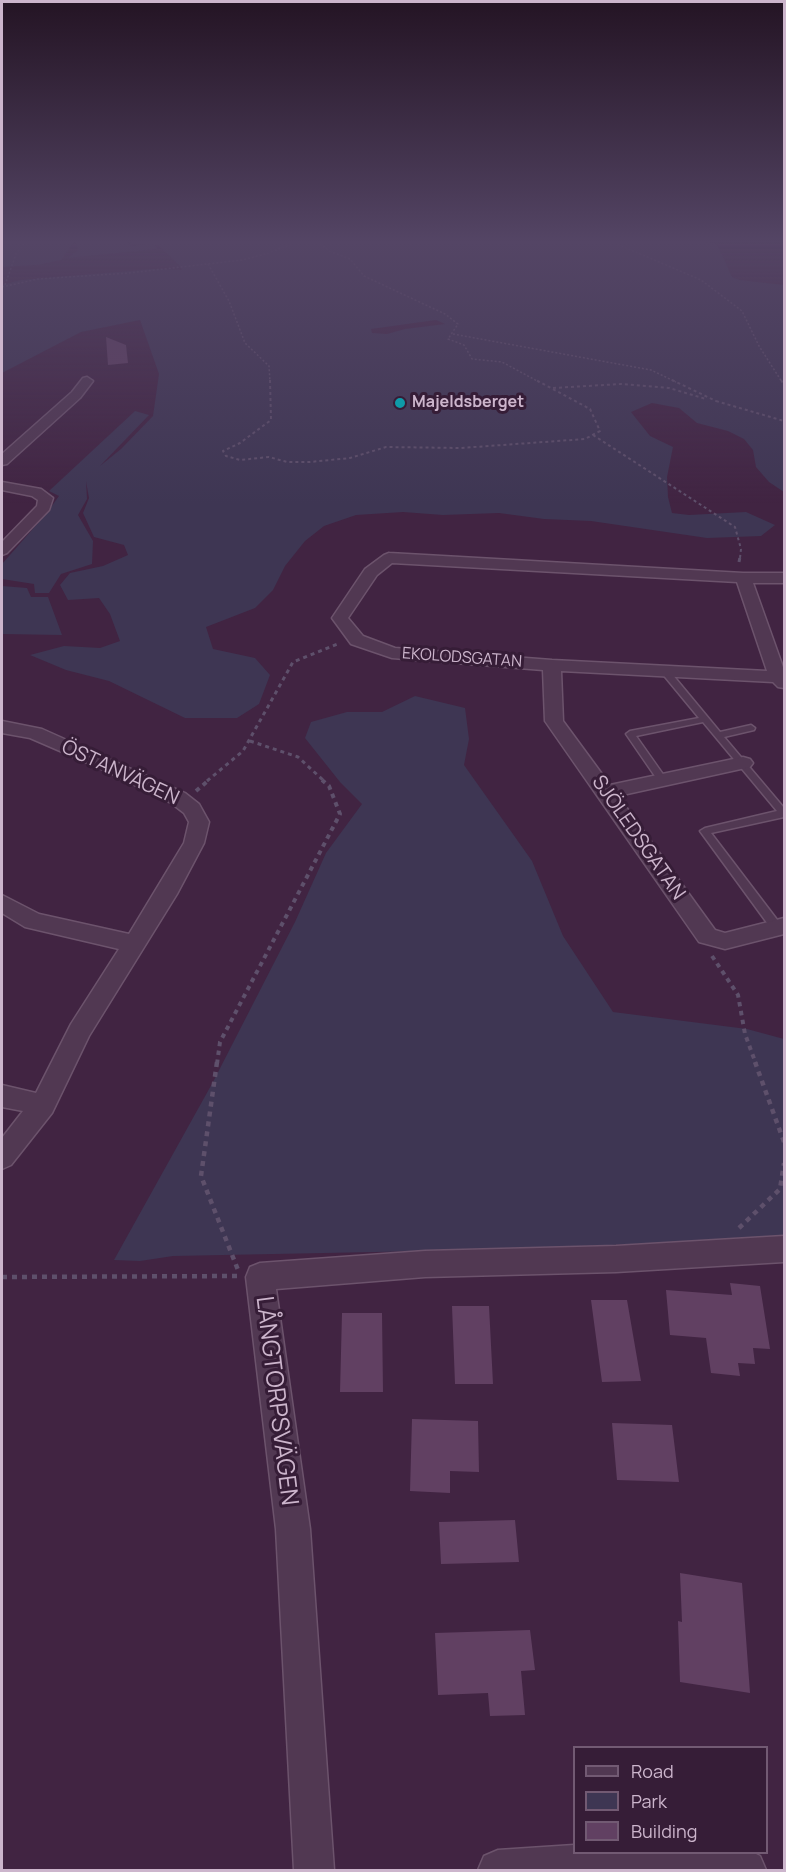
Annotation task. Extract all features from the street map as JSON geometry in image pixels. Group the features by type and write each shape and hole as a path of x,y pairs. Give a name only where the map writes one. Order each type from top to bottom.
{"street":[{"path":"2,461 76,395 87,381"},
{"path":"2,443 18,446"},
{"path":"2,486 36,492 46,498 44,507 2,550"},
{"path":"355,638 340,618 371,572 389,558 740,578 784,578"},
{"path":"740,578 781,680"},
{"name":"EKOLODSGATAN","path":"355,638 392,653 552,665 664,670 781,680"},
{"name":"SJÖLEDSGATAN","path":"552,665 554,721 707,936 716,939"},
{"name":"ÖSTANVÄGEN","path":"2,727 35,733 111,766 183,802 192,809 199,822 194,843 166,894 80,1031 43,1105 2,1157"},
{"path":"605,792 743,763"},
{"path":"2,903 33,921 134,945"},
{"path":"716,939 725,941 781,927"},
{"path":"2,1096 43,1105"},
{"name":"LÅNGTORPSVÄGEN","path":"314,1870 293,1529 260,1277 425,1264 616,1259 784,1249"},
{"path":"498,1870 627,1861 746,1870"}],"lane":[{"path":"664,670 784,813 705,831 781,927"},
{"path":"662,780 630,734 705,719"},
{"path":"719,735 751,728"}],"path":[{"path":"239,328 245,343 268,366 271,420 240,443 223,451 226,456 240,460 269,457 287,462 310,462 350,458 386,447 461,448 585,439 600,431 590,410 502,362 472,359 464,345 448,339 456,328"},
{"path":"750,328 784,385"},
{"path":"453,334 651,370 716,401"},
{"path":"550,388 621,384 669,388 784,421"},
{"path":"593,434 735,528 741,549 740,578"},
{"path":"183,802 243,751 293,662 355,638"},
{"path":"2,1277 241,1276 201,1176 220,1042 340,814 329,786 298,757 250,741"},
{"path":"716,939 710,953 738,995 745,1035 784,1142"},
{"path":"737,1251 733,1235 780,1189 784,1163"}],"green space":[{"path":"2,328 99,328 81,332 2,373"},
{"path":"143,328 376,328 371,329 372,333 387,334 410,328 784,328 784,492 769,482 756,467 753,450 744,439 728,431 697,423 679,408 652,403 631,412 650,436 673,447 667,477 672,513 689,515 746,512 775,525 761,536 707,538 591,521 544,519 499,513 443,515 403,512 356,515 324,526 305,541 285,566 273,590 255,608 206,627 213,649 255,658 270,675 259,704 237,718 185,718 109,681 66,670 30,655 64,646 100,648 120,641 110,614 99,598 68,600 60,585 70,573 103,566 128,555 124,545 94,537 83,513 89,498 86,481 87,499 78,515 93,541 92,564 61,574 49,593 35,593 34,584 2,579 2,564 59,496 49,491 135,411 149,415 100,466 121,449 153,416 159,374"},
{"path":"2,586 27,588 31,597 48,597 62,635 2,634"},
{"path":"415,696 465,708 469,739 464,765 532,861 563,936 613,1012 747,1029 784,1039 784,1237 526,1249 173,1256 140,1261 114,1260 213,1082 295,922 326,853 362,804 340,782 305,738 311,722 347,712 382,712"}],"building":[{"path":"106,337 126,345 128,363 108,365"},
{"path":"730,1283 760,1286 770,1349 753,1348 755,1364 738,1363 740,1376 711,1373 706,1338 670,1335 666,1290 732,1295"},
{"path":"591,1300 627,1300 641,1381 602,1382"},
{"path":"452,1306 489,1306 493,1384 455,1384"},
{"path":"342,1313 382,1313 383,1392 340,1392"},
{"path":"412,1419 478,1421 479,1472 450,1471 450,1493 410,1491"},
{"path":"612,1423 672,1425 679,1482 617,1480"},
{"path":"515,1520 519,1562 441,1564 439,1522"},
{"path":"680,1573 742,1583 750,1693 680,1682 678,1621 682,1622"},
{"path":"530,1630 535,1670 521,1671 525,1715 490,1716 488,1693 438,1695 435,1633"}],"place":[{"name":"Majeldsberget","path":"400,403"}]}
